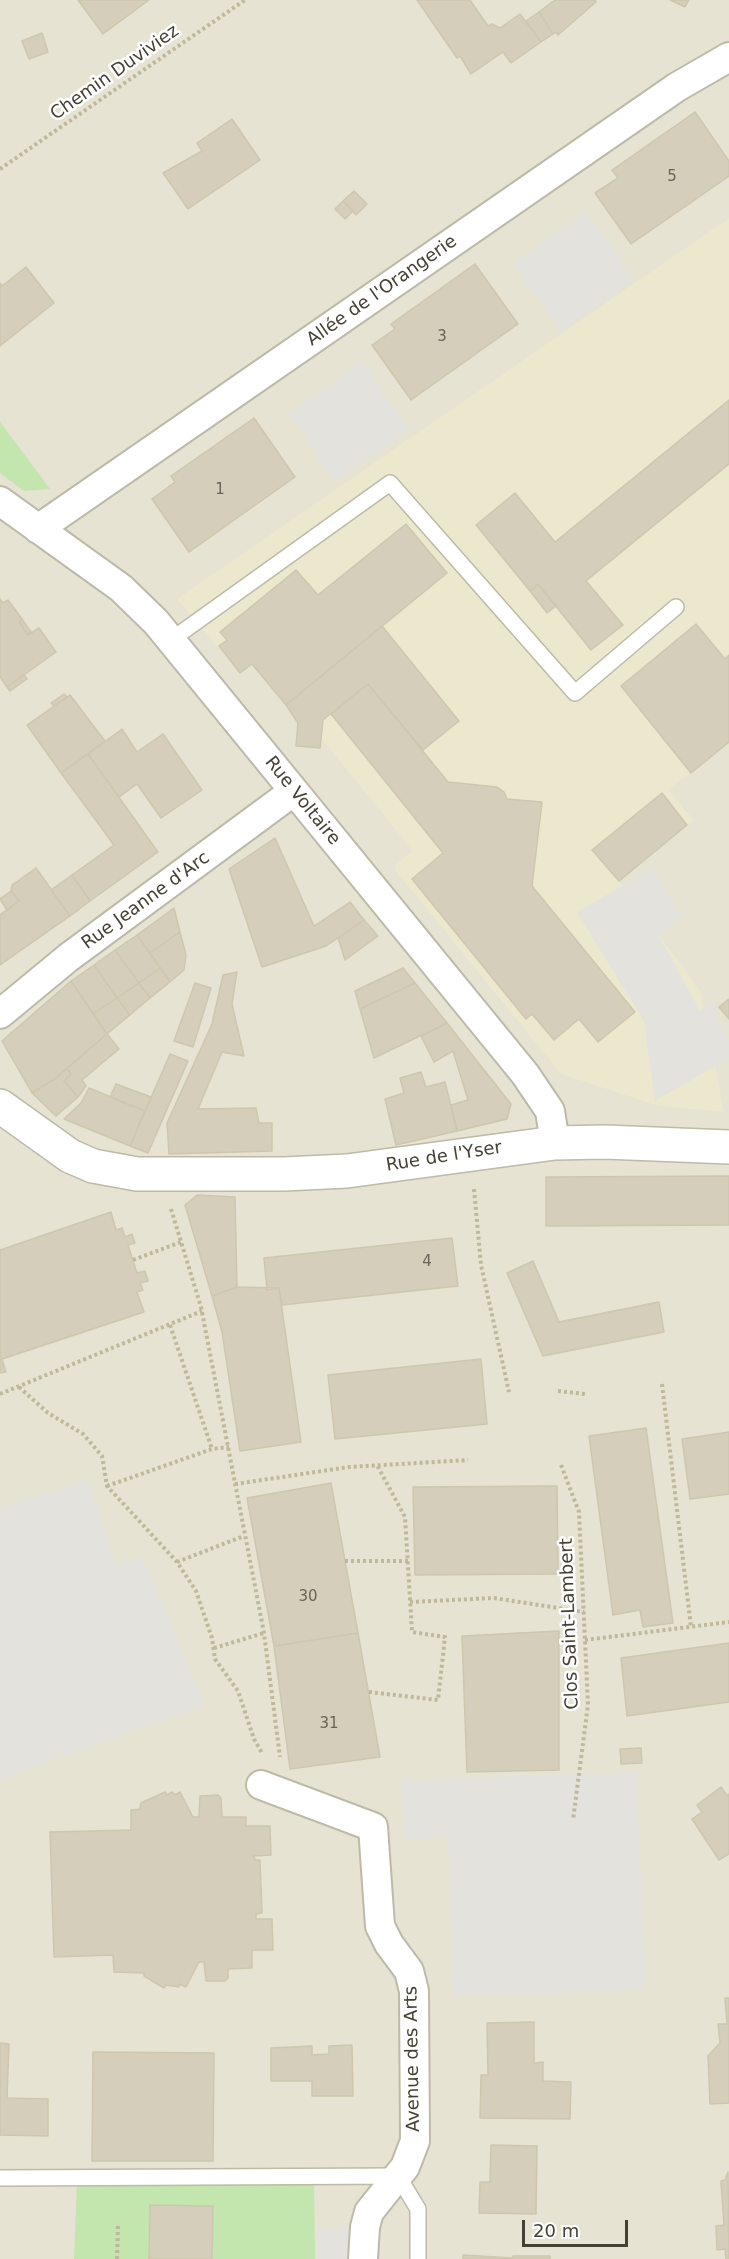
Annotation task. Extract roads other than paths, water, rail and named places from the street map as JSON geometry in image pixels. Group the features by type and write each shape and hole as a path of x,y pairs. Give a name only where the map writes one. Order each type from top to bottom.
{"street":[{"name":"Allée de l'Orangerie","path":"38,529 668,94 729,57"},
{"name":"Rue Voltaire","path":"0,501 121,588 171,640 525,1074 550,1112 555,1143"},
{"name":"Rue Jeanne d'Arc","path":"0,1014 69,957 294,791"},
{"name":"Rue de l'Yser","path":"0,1106 47,1142 93,1166 116,1173 160,1175 347,1171 555,1143 605,1142 729,1147"},
{"name":"Avenue des Arts","path":"273,1789 372,1827 380,1926 389,1944 409,1971 414,1991 415,2141 412,2154 398,2176 369,2212 364,2227 363,2259"}],"lane":[{"path":"171,640 390,483 575,693 676,607"},
{"path":"0,2178 398,2176 418,2208 418,2259"}]}
